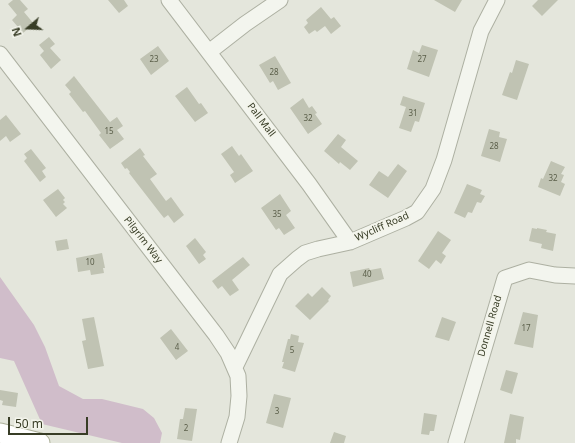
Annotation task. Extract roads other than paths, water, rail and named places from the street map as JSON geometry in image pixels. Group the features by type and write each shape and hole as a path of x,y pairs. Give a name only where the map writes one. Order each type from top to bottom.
{"main road":[{"path":"0,433 40,443"}],"street":[{"name":"Pall Mall","path":"169,0 309,184 350,242"},
{"path":"209,52 245,24 280,0"},
{"name":"Wycliff Road","path":"235,367 280,274 305,253 350,242 417,212 433,189 444,160 481,32 497,0"},
{"name":"Pilgrim Way","path":"0,54 228,352 238,376 239,396 237,417 229,443"},
{"name":"Donnell Road","path":"456,443 505,278 529,270 555,275 575,276"}]}
